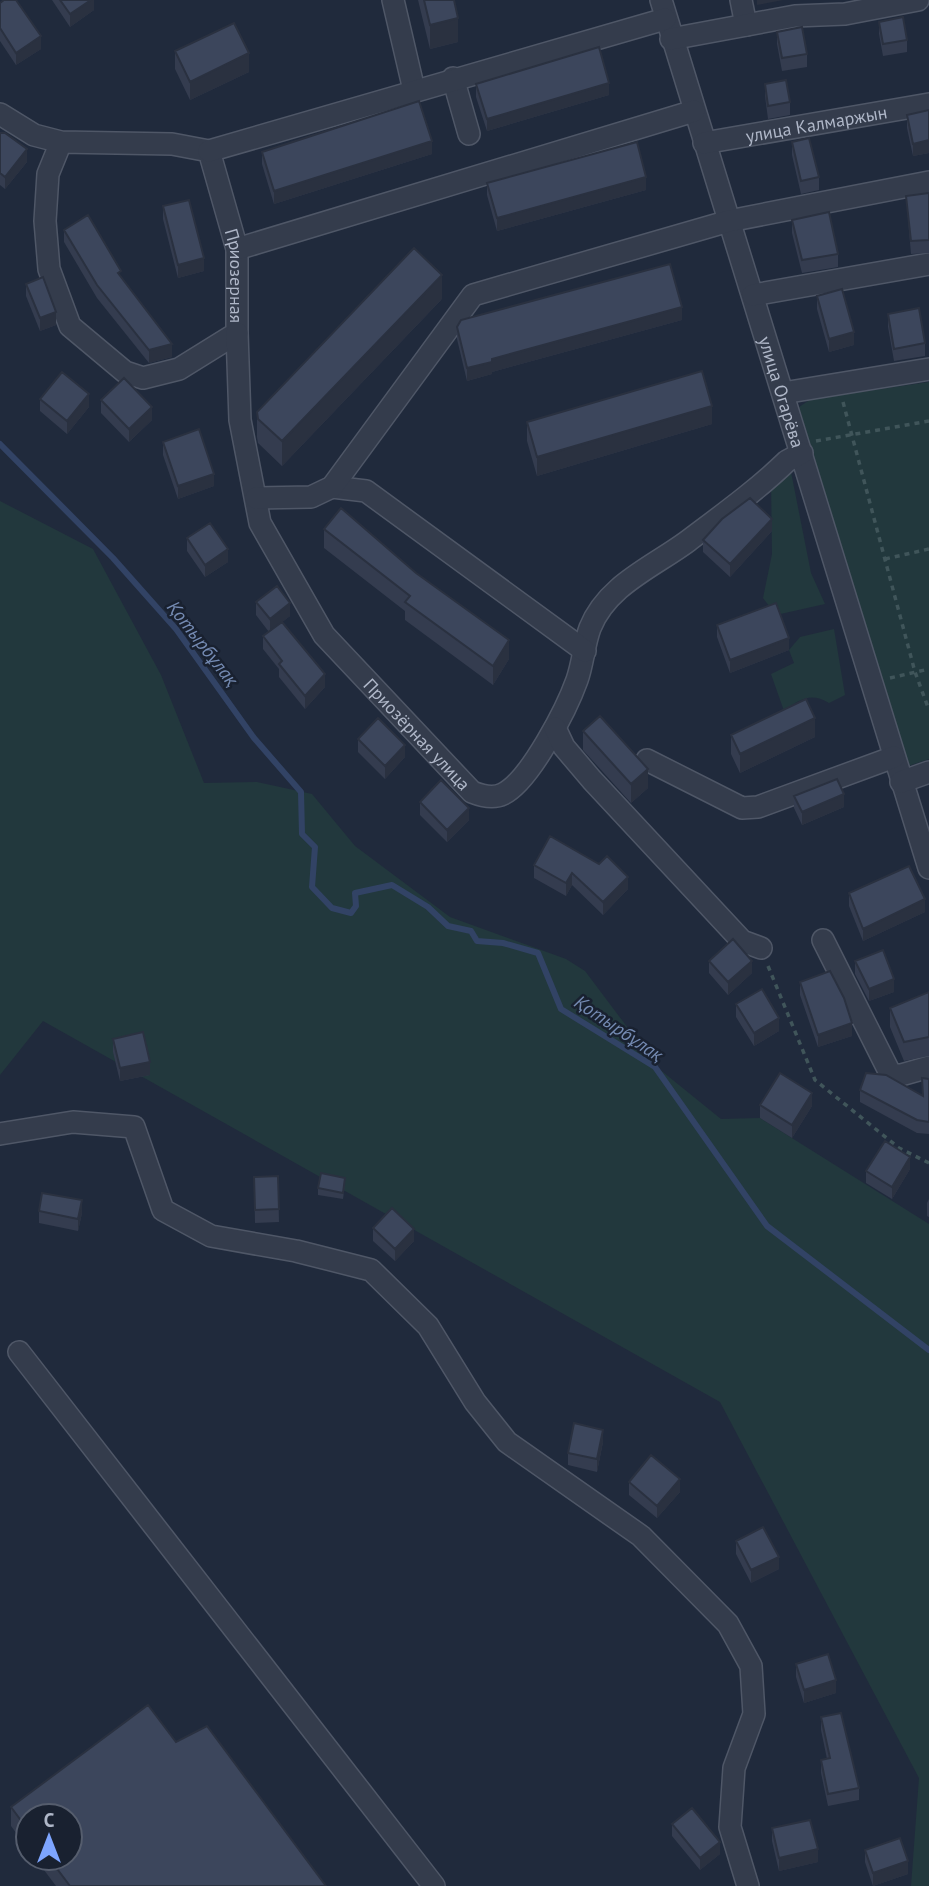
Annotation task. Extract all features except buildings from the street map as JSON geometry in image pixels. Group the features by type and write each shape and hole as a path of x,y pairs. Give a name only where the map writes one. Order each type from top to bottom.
{"street":[{"path":"393,0 414,90"},
{"path":"741,0 746,25"},
{"path":"0,114 34,135 61,142 172,144 209,151 453,78 666,19 746,25 795,16 845,14 918,0"},
{"name":"улица Огарёва","path":"666,19 783,393 808,447 870,682 929,868"},
{"path":"453,78 469,134"},
{"name":"улица Калмаржын","path":"704,143 929,104"},
{"path":"237,249 694,111"},
{"name":"Приозерная","path":"61,142 48,174 45,221 49,269 71,326 125,372 144,378 179,369 237,333 237,249 209,151"},
{"path":"256,498 311,497 332,487 473,295 729,221 929,183"},
{"path":"753,295 929,264"},
{"name":"Приозёрная улица","path":"237,333 240,420 260,523 324,635 472,792 484,797 501,795 517,785 555,728 577,680 590,628 614,593 686,542 808,447"},
{"path":"783,393 929,369"},
{"path":"332,487 366,491 585,651"},
{"path":"555,728 564,747 592,780 741,941 761,948"},
{"path":"647,760 742,808 758,807 894,757"},
{"path":"901,782 929,772"},
{"path":"823,940 891,1074 901,1076 929,1067"},
{"path":"0,1134 73,1122 134,1127 163,1210 211,1236 296,1251 370,1270 428,1326 475,1402 507,1442 641,1536 728,1624 751,1666 754,1714 734,1768 730,1827 748,1886"},
{"path":"19,1352 434,1886"}],"path":[{"path":"838,384 915,672 929,710"},
{"path":"808,447 852,435 929,421"},
{"path":"885,559 929,549"},
{"path":"870,682 929,669"},
{"path":"761,948 815,1080 899,1148 929,1163"}],"green space":[{"path":"929,382 929,759 905,767 799,407 811,399"},
{"path":"791,472 811,573 825,604 776,615 763,598 772,554 771,481"},
{"path":"0,501 93,549 161,675 204,783 257,782 312,794 355,846 450,917 566,959 585,971 658,1068 721,1119 760,1118 929,1224 929,1886 911,1886 919,1778 720,1402 43,1021 0,1075"},
{"path":"834,629 845,695 829,703 817,698 806,698 784,711 771,674 794,663 789,650 800,637"}],"waterway":[{"name":"Қотырбұлақ","path":"0,444 113,558 176,629 254,738 301,792 302,834 315,847 312,887 332,908 351,913 356,906 355,893 392,885 428,907 448,926 471,931 477,941 503,943 538,953 561,1009 655,1067 767,1226 929,1350"}]}
